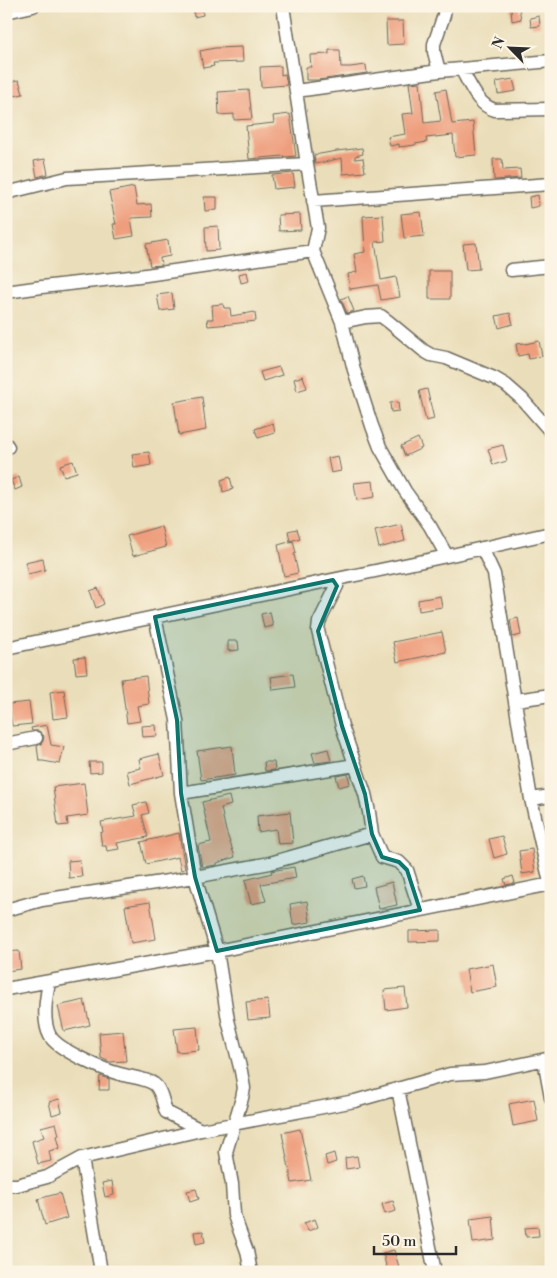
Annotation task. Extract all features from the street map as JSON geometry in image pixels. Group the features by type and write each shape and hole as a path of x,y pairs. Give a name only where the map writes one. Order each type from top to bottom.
{"street":[{"path":"6,12 33,6"},
{"path":"284,6 306,164 318,228 313,251 342,322 357,379 380,447 405,491 430,526 447,556"},
{"path":"440,71 434,52 434,44 444,15 445,6"},
{"path":"296,91 461,68 551,61"},
{"path":"461,68 481,103 488,108 496,110 551,109"},
{"path":"6,193 68,178 306,164"},
{"path":"313,201 551,184"},
{"path":"6,292 139,276 313,251"},
{"path":"511,270 551,266"},
{"path":"342,322 381,316 431,355 446,358 506,385 522,399 551,432"},
{"path":"6,648 447,556 551,532"},
{"path":"6,989 217,951 550,885 531,799 494,574 482,548"},
{"path":"333,580 337,586 319,622 318,631 342,726 365,794 372,834 382,858 399,862 407,870 420,910"},
{"path":"155,617 177,720 181,793 195,877 217,951 228,1020 244,1088 226,1157 232,1184 234,1215 247,1251 251,1272"},
{"path":"516,700 551,695"},
{"path":"6,744 36,738"},
{"path":"181,793 355,765"},
{"path":"531,799 551,796"},
{"path":"6,910 42,900 195,877 270,863 372,834"},
{"path":"49,982 45,1009 50,1036 54,1040 98,1067 151,1082 158,1089 166,1112 201,1130"},
{"path":"6,1185 17,1185 47,1177 82,1158 201,1130 355,1101 450,1074 485,1072 547,1059 551,1098"},
{"path":"398,1089 435,1272"},
{"path":"82,1158 101,1272"}],"highlighted area":[{"path":"333,580 337,586 318,631 342,726 365,794 372,834 382,857 399,862 407,870 420,910 217,951 195,877 181,793 177,720 155,617"}],"building":[{"path":"193,6 202,6 203,15 194,17"},
{"path":"519,8 521,19 512,21 511,9"},
{"path":"539,16 540,26 531,27 530,18"},
{"path":"386,21 403,21 404,44 387,45"},
{"path":"242,47 243,62 213,63 214,66 203,68 200,51 215,48"},
{"path":"329,50 340,50 341,67 366,65 367,73 306,80 306,67 311,67 310,55 329,54"},
{"path":"281,66 281,75 285,74 287,85 261,87 260,67"},
{"path":"513,79 516,91 498,94 496,82"},
{"path":"19,80 23,94 6,96 6,83"},
{"path":"420,82 424,123 441,121 436,91 446,89 452,124 473,122 476,155 455,157 453,135 426,138 427,142 415,145 399,147 399,144 390,146 388,137 405,134 402,114 413,113 409,83"},
{"path":"249,90 252,119 234,120 234,114 219,115 218,92"},
{"path":"290,114 296,156 249,159 246,126 274,123 273,116"},
{"path":"362,148 363,154 355,156 355,159 363,158 365,172 343,174 342,158 315,164 314,155"},
{"path":"45,159 48,174 37,177 34,161"},
{"path":"493,159 502,159 503,170 520,169 521,178 494,180"},
{"path":"293,173 295,187 274,189 272,175"},
{"path":"134,187 137,205 151,204 152,217 131,218 134,236 116,239 113,224 116,224 109,192"},
{"path":"538,195 539,206 530,208 529,197"},
{"path":"204,197 217,197 217,210 205,211"},
{"path":"421,212 424,236 404,238 401,214"},
{"path":"300,214 301,230 279,231 278,215"},
{"path":"383,215 385,241 375,242 381,280 396,277 400,297 381,300 378,285 350,289 348,274 357,272 354,254 365,252 363,216"},
{"path":"218,226 219,250 206,251 205,227"},
{"path":"168,240 170,256 160,258 161,265 150,266 146,244"},
{"path":"476,243 479,269 466,270 463,244"},
{"path":"429,271 450,271 450,299 429,299"},
{"path":"247,272 249,281 241,283 239,274"},
{"path":"172,293 174,309 160,311 157,295"},
{"path":"348,296 354,311 347,313 341,299"},
{"path":"223,304 224,308 230,308 231,316 255,312 256,321 208,326 207,319 213,319 212,305"},
{"path":"510,313 513,324 499,328 496,316"},
{"path":"539,341 542,356 529,359 528,354 518,356 516,344"},
{"path":"279,367 282,375 263,381 260,372"},
{"path":"303,376 307,388 297,391 294,379"},
{"path":"427,389 434,419 426,421 419,391"},
{"path":"202,397 206,430 179,435 174,402"},
{"path":"398,402 399,411 391,412 390,403"},
{"path":"273,423 275,433 258,438 255,429"},
{"path":"418,438 422,448 405,456 401,446"},
{"path":"503,445 507,461 493,465 488,449"},
{"path":"149,452 151,465 134,468 132,454"},
{"path":"338,456 341,471 331,473 328,458"},
{"path":"73,461 77,472 64,476 60,465"},
{"path":"19,477 22,487 15,490 11,480"},
{"path":"230,477 233,489 223,492 221,480"},
{"path":"373,481 375,497 357,500 354,483"},
{"path":"401,524 405,541 379,548 375,530"},
{"path":"161,526 166,547 133,556 127,536"},
{"path":"297,529 300,538 290,541 288,531"},
{"path":"293,541 298,573 284,576 278,545"},
{"path":"43,558 45,570 28,574 25,562"},
{"path":"98,588 104,604 96,608 90,591"},
{"path":"440,596 442,607 419,611 418,600"},
{"path":"270,612 273,626 264,628 261,614"},
{"path":"518,618 521,635 513,637 510,620"},
{"path":"442,632 446,652 397,662 393,642"},
{"path":"228,641 238,641 239,650 228,651"},
{"path":"85,657 87,673 76,674 74,658"},
{"path":"293,674 295,687 273,690 271,677"},
{"path":"146,676 149,704 137,706 140,721 127,723 121,679"},
{"path":"64,690 68,717 53,719 50,692"},
{"path":"29,702 32,724 12,726 9,704"},
{"path":"47,725 51,745 64,747 60,764 39,761 37,746 41,744 44,736 39,731 32,731 31,728"},
{"path":"156,725 157,736 142,737 141,726"},
{"path":"232,746 235,775 201,780 197,751"},
{"path":"328,749 331,761 315,763 312,753"},
{"path":"159,754 164,775 130,784 127,771 141,768 139,759"},
{"path":"89,762 102,762 102,772 90,773"},
{"path":"264,762 274,762 275,770 265,771"},
{"path":"348,774 350,784 339,787 336,776"},
{"path":"84,783 88,815 67,818 68,825 58,826 53,787"},
{"path":"229,796 231,805 221,808 226,831 235,857 217,863 217,865 202,867 198,845 211,842 202,802"},
{"path":"146,802 149,813 142,815 148,837 117,843 119,849 107,851 106,846 102,846 100,833 103,832 101,822 136,816 133,805"},
{"path":"290,812 293,843 278,844 276,829 258,832 257,816"},
{"path":"179,833 185,869 181,870 178,857 146,864 141,842"},
{"path":"502,836 507,854 494,858 489,839"},
{"path":"532,849 535,872 522,874 519,851"},
{"path":"80,860 82,877 69,878 68,861"},
{"path":"294,867 296,878 261,884 266,901 251,904 245,880 272,873 271,871"},
{"path":"363,876 365,886 354,888 352,879"},
{"path":"513,876 515,883 506,885 504,879"},
{"path":"392,882 397,905 379,909 374,887"},
{"path":"307,901 310,922 293,925 290,904"},
{"path":"150,902 156,939 131,943 125,906"},
{"path":"440,930 440,941 409,942 409,931"},
{"path":"19,951 21,969 6,971 6,952"},
{"path":"493,964 497,987 470,992 466,969"},
{"path":"405,988 407,1007 386,1010 384,990"},
{"path":"84,1000 90,1025 64,1031 58,1006"},
{"path":"268,1000 270,1018 248,1020 246,1002"},
{"path":"197,1027 199,1050 177,1052 174,1029"},
{"path":"123,1031 126,1061 110,1062 101,1058 99,1033"},
{"path":"100,1076 109,1079 109,1090 99,1090"},
{"path":"59,1099 62,1112 52,1115 49,1102"},
{"path":"534,1099 538,1121 513,1126 509,1104"},
{"path":"56,1123 60,1148 49,1151 51,1161 38,1164 32,1141 44,1137 41,1127"},
{"path":"300,1129 311,1180 292,1183 282,1133"},
{"path":"334,1153 336,1162 327,1165 325,1156"},
{"path":"357,1156 359,1167 346,1169 345,1158"},
{"path":"112,1181 114,1195 105,1197 102,1183"},
{"path":"196,1189 199,1199 190,1202 187,1191"},
{"path":"60,1193 67,1218 45,1225 38,1199"},
{"path":"393,1201 396,1211 385,1214 382,1204"},
{"path":"493,1216 495,1240 473,1243 470,1219"},
{"path":"315,1219 318,1227 308,1231 304,1223"},
{"path":"538,1227 539,1236 526,1237 525,1228"},
{"path":"203,1231 205,1242 196,1244 194,1232"},
{"path":"394,1250 399,1267 387,1270 383,1253"}]}
